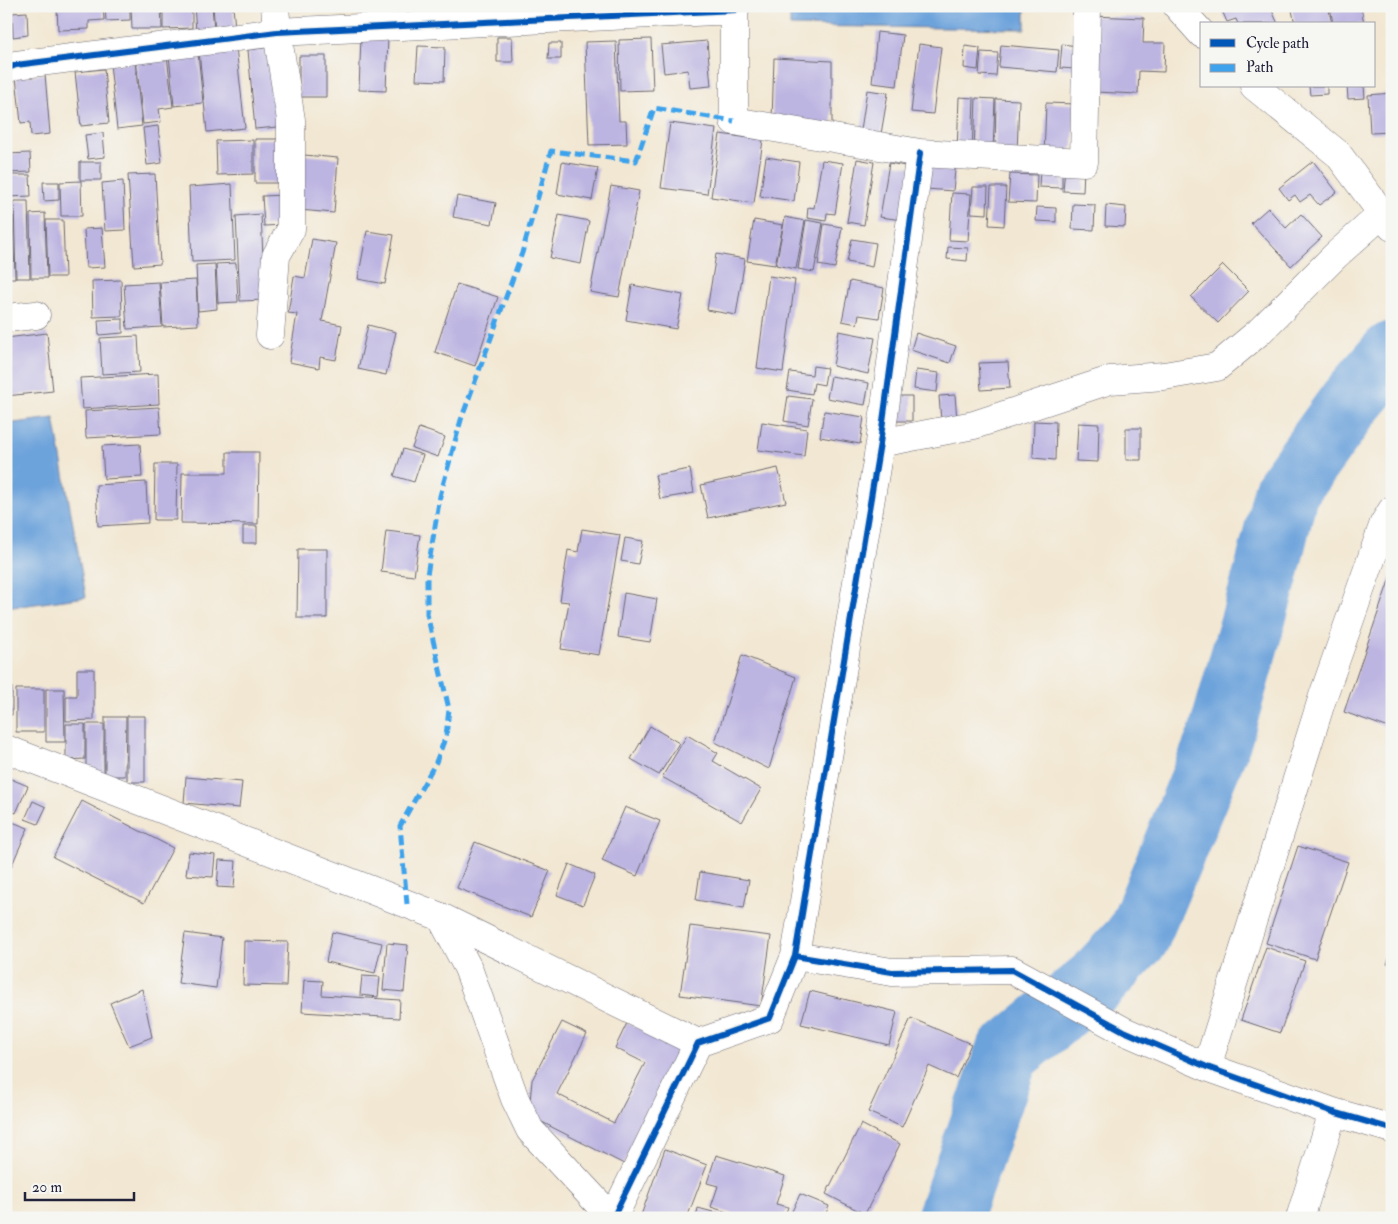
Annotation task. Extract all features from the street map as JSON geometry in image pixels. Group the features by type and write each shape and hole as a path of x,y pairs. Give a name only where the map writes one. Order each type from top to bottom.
{"street":[{"path":"6,69 276,19 734,8 734,121 920,153 1084,162 1087,6"},
{"path":"1177,6 1200,32"},
{"path":"270,335 276,256 291,230 291,120 276,19"},
{"path":"880,443 974,425 1110,380 1164,376 1217,367 1259,332 1335,256 1387,220 1338,154 1256,88"},
{"path":"441,917 468,968 515,1099 530,1130 613,1218 698,1043 770,1018 794,956 880,443 920,153"},
{"path":"6,318 36,315"},
{"path":"1207,1067 1324,696 1384,523 1392,510"},
{"path":"6,749 441,917 698,1043"},
{"path":"794,956 892,972 1012,970 1124,1031 1207,1067 1333,1112 1392,1129"},
{"path":"1300,1218 1333,1112"}],"water":[{"path":"790,6 1025,6 1025,29 790,26"},
{"path":"54,418 86,597 6,608 6,424"}],"building":[{"path":"63,6 103,6 104,20 89,21 89,29 58,30 57,8"},
{"path":"105,6 130,6 130,20 106,21"},
{"path":"131,6 161,6 162,29 132,29"},
{"path":"163,6 192,6 192,28 163,29"},
{"path":"194,6 212,6 214,30 196,31"},
{"path":"213,6 233,6 235,29 215,31"},
{"path":"1220,6 1270,6 1277,22 1237,22 1236,19 1227,22"},
{"path":"1291,6 1328,6 1332,22 1295,22"},
{"path":"1330,6 1361,6 1364,22 1333,22"},
{"path":"27,12 28,35 13,37 12,13"},
{"path":"1092,16 1144,18 1143,43 1165,43 1164,72 1139,71 1138,94 1095,92"},
{"path":"877,32 903,35 897,86 872,83"},
{"path":"361,37 388,37 386,91 359,90"},
{"path":"497,37 512,37 513,62 497,62"},
{"path":"651,39 653,90 620,91 619,40"},
{"path":"616,41 619,121 626,121 627,144 589,145 585,42"},
{"path":"707,41 711,86 690,88 688,70 664,73 661,45"},
{"path":"549,43 561,43 561,59 548,59"},
{"path":"919,44 941,47 933,114 911,112"},
{"path":"1062,44 1077,46 1075,69 1060,68"},
{"path":"1001,45 1059,50 1057,72 999,67"},
{"path":"418,46 445,47 444,81 416,80"},
{"path":"965,46 980,48 978,70 964,68"},
{"path":"236,47 245,128 207,132 199,51"},
{"path":"271,47 278,127 255,129 248,50"},
{"path":"198,52 203,103 174,106 169,55"},
{"path":"981,52 998,53 996,76 979,75"},
{"path":"167,56 173,107 159,109 161,122 143,124 136,59"},
{"path":"299,56 326,56 326,97 299,97"},
{"path":"774,58 832,61 832,127 772,120"},
{"path":"135,62 142,126 117,129 110,64"},
{"path":"104,69 109,123 81,126 75,72"},
{"path":"45,74 50,134 31,136 30,122 21,123 16,77"},
{"path":"1309,88 1327,88 1327,94 1310,95"},
{"path":"1347,88 1364,88 1365,98 1348,99"},
{"path":"867,90 888,93 881,134 861,130"},
{"path":"1392,93 1392,132 1370,133 1368,95"},
{"path":"959,97 974,98 972,153 957,152"},
{"path":"976,98 995,99 993,152 974,151"},
{"path":"996,99 1019,100 1017,153 995,152"},
{"path":"1046,103 1075,104 1073,146 1063,157 1044,157"},
{"path":"670,123 716,129 707,194 661,188"},
{"path":"158,126 162,163 147,165 143,128"},
{"path":"103,133 105,157 88,159 85,135"},
{"path":"720,134 763,140 754,203 711,197"},
{"path":"255,139 282,139 282,183 255,183"},
{"path":"253,140 253,174 217,175 216,141"},
{"path":"30,153 31,172 6,173 6,154"},
{"path":"304,155 338,158 334,213 299,210"},
{"path":"766,157 799,162 794,201 760,196"},
{"path":"929,158 956,160 953,191 926,189"},
{"path":"857,159 874,162 864,225 847,222"},
{"path":"822,160 843,163 835,214 827,213 826,221 807,218 808,207 814,208"},
{"path":"1313,161 1337,192 1319,205 1310,195 1300,202 1295,195 1288,200 1279,188"},
{"path":"80,162 101,162 101,180 80,180"},
{"path":"562,162 598,168 592,200 557,194"},
{"path":"889,163 911,167 902,220 880,217"},
{"path":"1065,167 1084,168 1083,192 1063,191"},
{"path":"1040,169 1062,170 1062,188 1039,187"},
{"path":"155,174 160,264 134,266 128,175"},
{"path":"1010,174 1037,175 1036,203 1008,202"},
{"path":"6,175 30,175 31,196 7,197"},
{"path":"81,181 82,216 61,216 60,182"},
{"path":"123,181 125,230 105,231 102,183"},
{"path":"43,182 59,182 59,200 44,201"},
{"path":"232,184 235,260 192,262 189,187"},
{"path":"611,186 639,191 619,297 590,292"},
{"path":"973,187 988,187 987,214 971,213"},
{"path":"991,187 1006,187 1004,226 989,225"},
{"path":"952,193 971,194 968,241 949,240"},
{"path":"284,195 285,225 264,226 262,196"},
{"path":"457,196 496,203 492,224 453,217"},
{"path":"14,201 28,201 30,278 16,278"},
{"path":"1073,204 1095,205 1094,230 1072,229"},
{"path":"1106,205 1126,207 1125,227 1105,226"},
{"path":"1037,207 1056,208 1056,222 1036,221"},
{"path":"1268,208 1286,228 1301,214 1322,237 1291,266 1251,223"},
{"path":"45,213 47,278 31,278 30,214"},
{"path":"261,214 265,300 240,301 236,216"},
{"path":"559,215 589,221 581,264 550,258"},
{"path":"6,216 13,216 15,278 6,278"},
{"path":"785,217 805,221 796,269 776,265"},
{"path":"46,220 63,220 65,277 48,277"},
{"path":"754,220 783,225 775,265 747,261"},
{"path":"806,220 823,223 814,272 798,269"},
{"path":"824,224 842,227 835,268 818,265"},
{"path":"102,228 105,267 86,268 84,229"},
{"path":"367,231 394,235 385,284 358,279"},
{"path":"312,239 336,243 322,321 342,325 336,360 320,357 319,368 289,362 297,314 288,313 294,276 305,278"},
{"path":"852,239 876,243 872,267 847,262"},
{"path":"948,247 968,248 967,261 947,259"},
{"path":"716,254 745,259 736,315 707,310"},
{"path":"236,263 238,302 218,303 216,264"},
{"path":"215,264 217,309 198,311 196,265"},
{"path":"1223,265 1249,291 1218,323 1191,297"},
{"path":"769,276 795,280 783,372 757,368"},
{"path":"121,280 122,316 93,317 92,281"},
{"path":"196,280 198,325 163,327 160,282"},
{"path":"850,281 884,288 879,318 859,315 857,324 842,321"},
{"path":"159,282 162,327 127,329 124,284"},
{"path":"457,284 498,297 475,366 435,352"},
{"path":"632,285 683,295 676,329 626,320"},
{"path":"123,319 123,333 99,335 98,320"},
{"path":"368,325 396,332 386,375 358,369"},
{"path":"839,331 875,338 868,374 833,366"},
{"path":"47,333 53,391 6,396 6,338"},
{"path":"916,333 956,346 950,363 911,350"},
{"path":"138,336 140,372 102,374 100,338"},
{"path":"1008,362 1010,388 981,390 979,363"},
{"path":"813,366 827,368 824,385 814,383 812,394 787,390 790,372 812,375"},
{"path":"916,370 939,373 937,392 914,389"},
{"path":"158,374 159,404 82,409 80,378"},
{"path":"831,376 869,383 865,405 827,398"},
{"path":"955,395 957,420 941,421 939,396"},
{"path":"788,396 812,399 808,425 784,421"},
{"path":"898,396 912,396 912,421 897,421"},
{"path":"159,407 161,434 86,438 85,411"},
{"path":"824,411 864,417 860,444 820,437"},
{"path":"1034,421 1056,422 1055,460 1033,458"},
{"path":"762,422 807,429 804,456 758,450"},
{"path":"1078,423 1099,424 1098,462 1076,461"},
{"path":"419,428 445,437 438,457 412,448"},
{"path":"1126,428 1141,428 1141,460 1126,460"},
{"path":"140,444 142,477 104,479 102,446"},
{"path":"403,449 423,455 414,482 394,476"},
{"path":"227,452 259,452 258,524 181,523 182,473 227,473"},
{"path":"155,464 177,464 176,520 154,520"},
{"path":"778,468 786,502 708,518 701,485"},
{"path":"690,469 694,493 660,499 655,475"},
{"path":"146,482 148,523 98,526 96,485"},
{"path":"243,526 257,526 257,543 243,543"},
{"path":"582,529 620,535 599,655 561,649 569,602 560,601 568,550 578,552"},
{"path":"386,531 420,535 414,576 381,572"},
{"path":"625,538 643,541 638,564 621,561"},
{"path":"298,549 327,549 327,618 297,618"},
{"path":"1392,575 1392,729 1344,712"},
{"path":"624,593 657,599 650,642 618,637"},
{"path":"742,655 796,677 769,769 715,742"},
{"path":"77,669 94,669 94,720 66,721 66,696 77,696"},
{"path":"6,687 12,687 12,715 6,715"},
{"path":"16,689 44,689 44,732 16,732"},
{"path":"46,689 64,689 65,742 46,742"},
{"path":"127,716 145,716 145,782 127,782"},
{"path":"105,717 126,717 125,776 105,776"},
{"path":"66,724 85,724 85,759 66,760"},
{"path":"86,724 104,724 104,774 86,773"},
{"path":"650,726 679,743 659,775 631,759"},
{"path":"687,735 718,753 713,761 761,789 742,822 662,777"},
{"path":"6,777 28,786 16,813 6,809"},
{"path":"186,777 242,782 239,808 184,803"},
{"path":"33,801 46,807 38,824 25,819"},
{"path":"82,801 173,848 144,903 53,857"},
{"path":"625,807 660,821 637,876 602,861"},
{"path":"7,820 28,828 8,874 6,873"},
{"path":"475,842 550,871 531,917 457,888"},
{"path":"1298,846 1348,862 1315,959 1266,943"},
{"path":"189,852 215,855 213,877 186,875"},
{"path":"219,860 236,861 234,888 217,887"},
{"path":"569,864 595,875 583,905 557,895"},
{"path":"700,872 749,880 744,908 696,900"},
{"path":"690,926 771,936 761,1006 680,995"},
{"path":"332,932 382,943 375,973 326,962"},
{"path":"185,933 222,938 216,988 178,983"},
{"path":"244,941 288,942 286,986 243,985"},
{"path":"387,943 408,945 404,992 383,990"},
{"path":"1266,947 1305,961 1280,1033 1241,1020"},
{"path":"1392,950 1392,966 1387,964"},
{"path":"362,976 380,977 378,997 360,995"},
{"path":"304,980 323,981 322,995 400,1000 399,1018 302,1012"},
{"path":"142,989 152,1037 129,1046 110,1003"},
{"path":"810,991 897,1012 889,1045 801,1024"},
{"path":"911,1018 971,1044 956,1078 929,1066 902,1127 868,1112"},
{"path":"562,1022 587,1034 557,1094 614,1123 645,1063 615,1048 627,1023 682,1050 624,1164 538,1120 530,1102 532,1080"},
{"path":"861,1124 900,1144 865,1214 826,1194"},
{"path":"665,1149 707,1165 687,1218 640,1218"},
{"path":"716,1155 785,1176 776,1204 788,1207 784,1218 746,1218 711,1207 718,1186 707,1183"},
{"path":"800,1194 829,1206 824,1218 789,1218"},
{"path":"698,1208 724,1215 724,1218 696,1218"}],"waterway":[{"path":"949,1218 1007,1054 1096,981 1138,936 1220,737 1266,574 1286,491 1350,403 1392,354"}],"marked path":[{"path":"407,904 400,826 436,762 446,736 449,709 427,614 427,575 440,496 461,420 522,253 551,151 636,161 654,108 734,121"}],"cycle path":[{"path":"6,69 16,65 277,32 735,10"},
{"path":"613,1218 698,1043 770,1018 795,956 880,443 920,153"},
{"path":"795,956 892,972 1012,970 1124,1031 1207,1067 1333,1112 1392,1129"}]}
